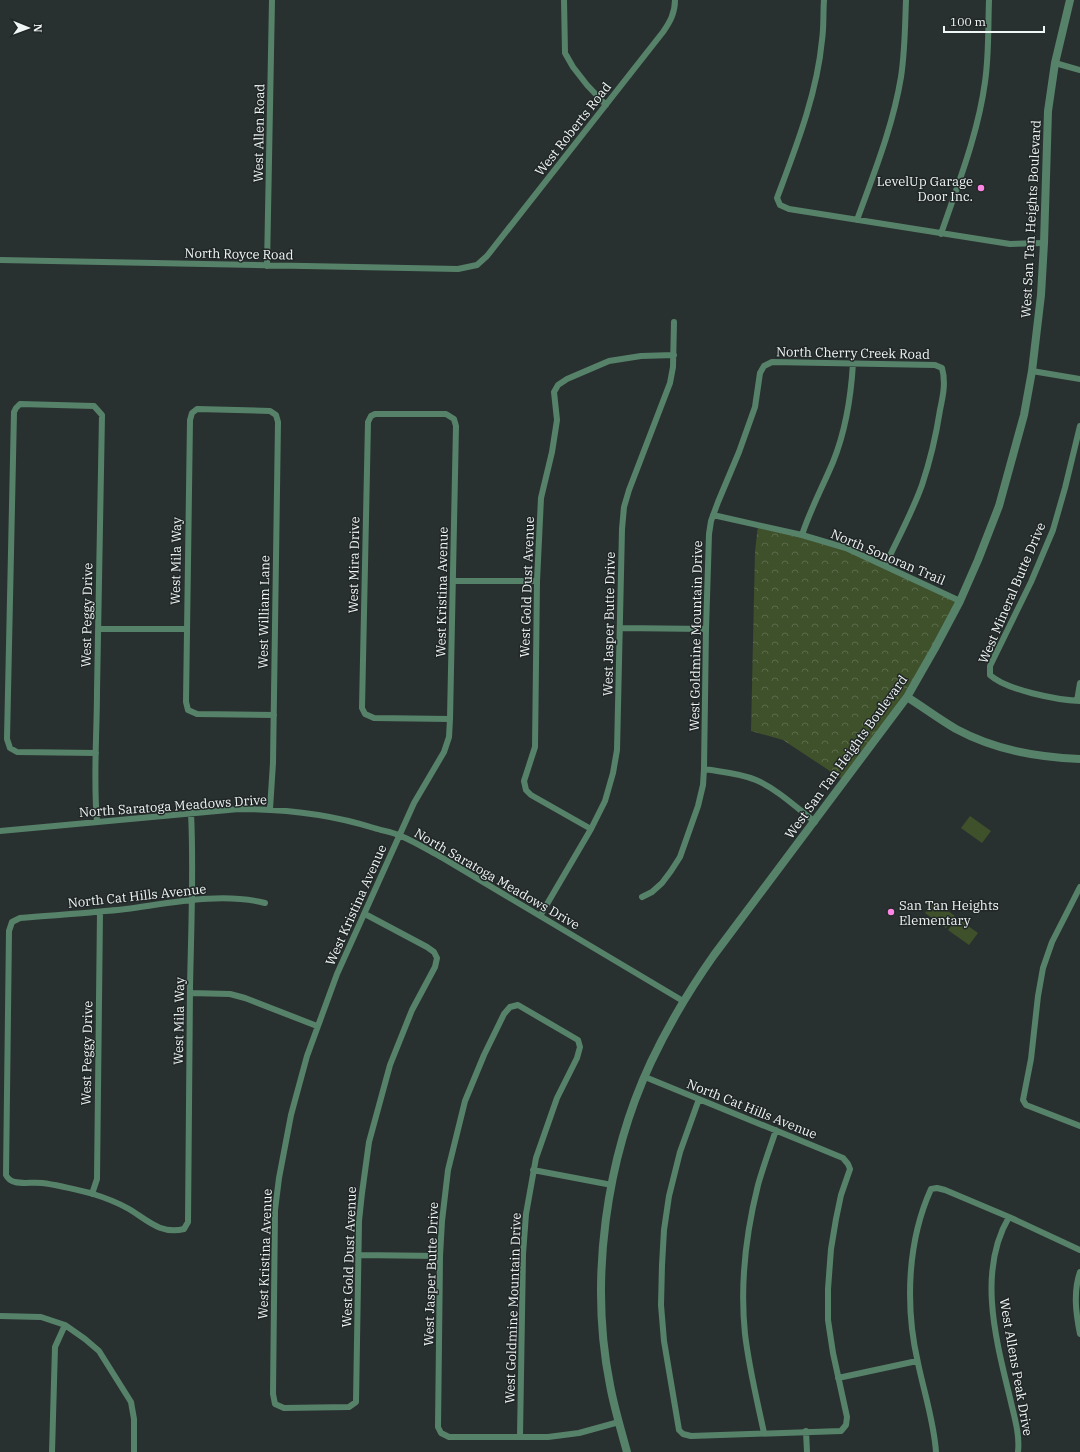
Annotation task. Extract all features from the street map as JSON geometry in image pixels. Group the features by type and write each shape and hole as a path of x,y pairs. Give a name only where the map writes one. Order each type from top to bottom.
{"street":[{"name":"West Allen Road","path":"267,266 272,0"},
{"path":"564,0 565,53 573,67 587,85 606,105"},
{"name":"West Roberts Road","path":"476,265 487,256 671,20 675,0"},
{"path":"824,0 822,40 815,78 807,113 777,198 780,205 789,209 1010,244 1044,243"},
{"path":"857,220 884,144 896,101 903,60 906,0"},
{"path":"941,234 974,134 981,104 988,58 989,0"},
{"name":"West San Tan Heights Boulevard","path":"627,1452 610,1385 603,1337 601,1289 603,1248 608,1206 619,1152 632,1110 645,1077 660,1044 692,986 718,949 815,822 907,697 960,601 978,560 999,506 1022,422 1032,371 1039,310 1044,243 1048,111 1055,63 1070,0"},
{"path":"1055,63 1080,70"},
{"name":"North Royce Road","path":"0,260 458,269 476,265"},
{"name":"West Jasper Butte Drive","path":"540,916 591,829 605,801 613,773 617,750 622,529 624,507 629,490 670,383 674,355 674,322"},
{"name":"West Gold Dust Avenue","path":"591,829 531,795 526,790 524,781 535,747 537,581 541,498 552,452 557,420 554,392 558,385 567,379 609,362 641,356 674,355"},
{"name":"North Cherry Creek Road","path":"764,366 772,362 935,365 942,368 945,378 943,396 937,431 930,458 921,486 885,566"},
{"path":"802,535 807,520 834,460 845,425 851,393 853,363"},
{"name":"West Goldmine Mountain Drive","path":"642,897 652,892 662,883 680,857 698,806 704,769 709,534 713,515 747,431 755,407 760,373 764,366"},
{"path":"1032,371 1080,378"},
{"name":"West Peggy Drive","path":"96,753 17,752 10,748 6,739 14,412 20,404 94,406 102,415 96,753 97,822"},
{"name":"West William Lane","path":"192,413 197,409 270,411 276,415 278,422 274,715 270,809"},
{"name":"West Mila Way","path":"192,413 190,420 186,629 186,702 188,710 197,714 274,715"},
{"name":"West Mira Drive","path":"450,719 374,718 365,714 362,708 368,422 371,416 375,414 446,414 454,419"},
{"name":"West Kristina Avenue","path":"356,1402 349,1407 284,1408 275,1404 273,1386 276,1203 279,1178 291,1115 317,1026 337,974 414,804 444,752 449,737 456,426 454,419"},
{"name":"West Mineral Butte Drive","path":"1079,701 1048,698 996,681 990,675 990,666 1031,582 1053,530 1067,481 1080,426"},
{"name":"North Sonoran Trail","path":"713,515 802,535 846,548 960,601"},
{"path":"453,581 537,581"},
{"path":"620,628 706,629"},
{"path":"98,629 186,629"},
{"path":"1079,701 1080,683"},
{"path":"907,697 956,728 980,740 1030,755 1080,759"},
{"path":"704,769 737,774 756,780 770,788 815,822"},
{"name":"North Saratoga Meadows Drive","path":"0,831 239,809 270,809 333,817 400,835 441,857 683,1001"},
{"name":"West Mila Way","path":"92,1194 129,1209 154,1226 165,1230 177,1231 184,1229 188,1222 192,901 191,813"},
{"path":"1080,887 1052,942 1042,968 1031,1059 1023,1100 1026,1105 1080,1126"},
{"name":"North Cat Hills Avenue","path":"92,1194 41,1183 16,1183 9,1180 6,1175 8,947 9,931 12,922 20,918 100,912 192,901 248,899 265,903"},
{"name":"West Peggy Drive","path":"92,1194 97,1179 100,912"},
{"name":"West Gold Dust Avenue","path":"356,1402 358,1255 362,1193 369,1142 390,1065 401,1037 435,967 437,958 434,952 427,947 365,914"},
{"path":"190,993 230,994 317,1026"},
{"name":"West Goldmine Mountain Drive","path":"510,1007 518,1005 578,1040 580,1047 577,1058 549,1118 538,1152 533,1170 526,1214 523,1254 520,1436"},
{"name":"West Jasper Butte Drive","path":"510,1007 504,1014 484,1055 464,1107 448,1170 442,1221 440,1256 438,1427 441,1433 449,1437 520,1436"},
{"name":"North Cat Hills Avenue","path":"645,1077 843,1158 848,1164 850,1169 841,1195 836,1218 831,1250 828,1288 828,1320 838,1378"},
{"path":"699,1099 680,1152 669,1196 664,1230 662,1265 661,1305 664,1341 680,1430 683,1434 691,1436 841,1430 846,1425 847,1417 838,1378 917,1361"},
{"path":"764,1433 749,1365 745,1332 744,1274 752,1212 758,1184 776,1130"},
{"path":"533,1170 612,1185"},
{"path":"936,1452 935,1436 917,1361 910,1312 910,1275 915,1241 924,1204 931,1189 937,1188 945,1190 1009,1217 1080,1250"},
{"name":"West Allens Peak Drive","path":"1009,1217 1001,1230 992,1268 992,1311 1018,1432 1018,1452"},
{"path":"358,1255 440,1256"},
{"path":"1080,1272 1076,1294 1076,1312 1080,1334"},
{"path":"0,1316 41,1317 65,1325 99,1351 131,1402 134,1419 134,1452"},
{"path":"52,1452 55,1347 65,1325"},
{"path":"520,1436 563,1436 619,1422"},
{"path":"806,1431 807,1452"}],"green space":[{"path":"758,525 829,543 960,601 935,648 845,781 783,740 751,731 755,552"},
{"path":"970,816 991,831 982,843 961,828"},
{"path":"934,901 955,916 946,928 925,913"},
{"path":"957,918 978,933 969,945 948,930"}],"place":[{"name":"LevelUp Garage Door Inc.","path":"981,188"},
{"name":"San Tan Heights Elementary","path":"891,912"}]}
